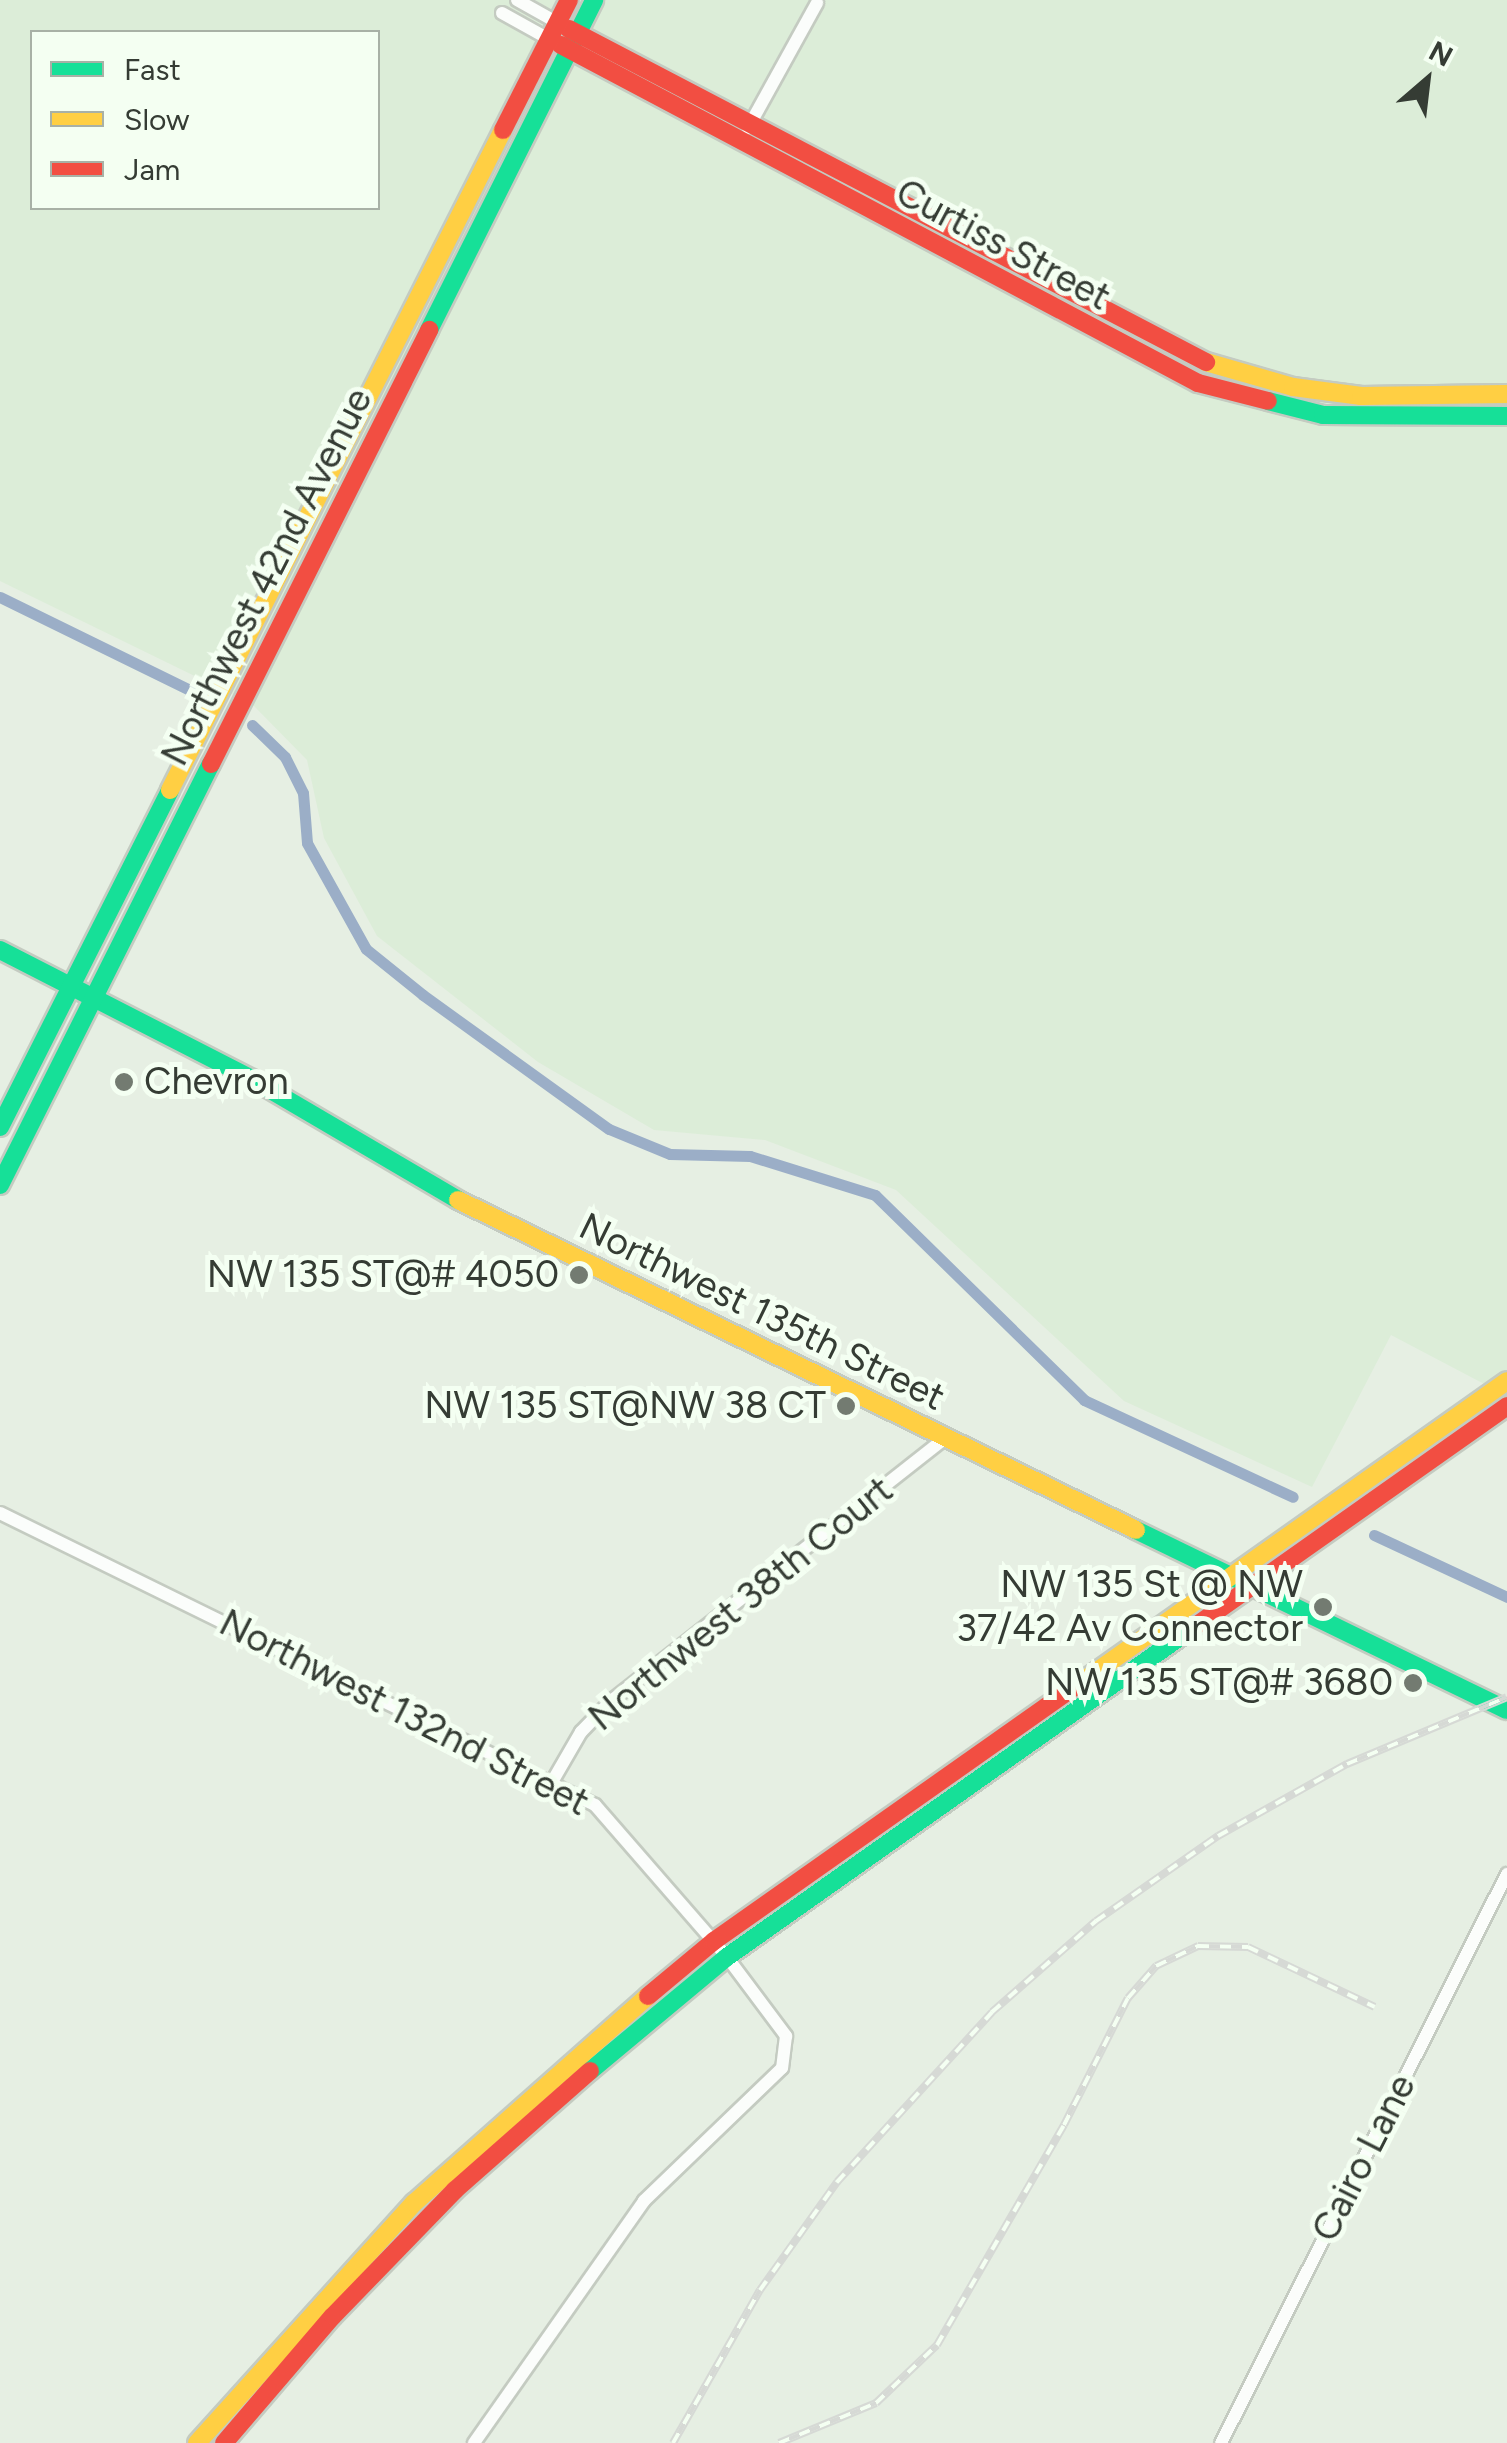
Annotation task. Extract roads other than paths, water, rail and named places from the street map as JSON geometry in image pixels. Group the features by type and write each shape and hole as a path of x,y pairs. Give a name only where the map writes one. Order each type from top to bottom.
{"main road":[{"name":"Northwest 42nd Avenue","path":"0,1126 570,0"},
{"name":"Northwest 42nd Avenue","path":"0,1185 91,995 594,0"},
{"name":"Curtiss Street","path":"554,31 742,141 1171,373 1322,414 1507,416"},
{"name":"Curtiss Street","path":"574,42 752,122 1180,351 1261,380 1326,392 1507,394"},
{"path":"389,357 410,368"},
{"path":"1322,414 1326,392"},
{"path":"226,683 245,692"},
{"name":"Northwest 135th Street","path":"0,950 252,1079 432,1187 1250,1589 1507,1710"},
{"path":"198,2443 414,2203 532,2092 714,1941 1507,1381"},
{"path":"224,2443 333,2316 455,2190 727,1957 1507,1406"}],"street":[{"name":"Curtiss Street","path":"517,0 554,31"},
{"path":"742,141 817,3"},
{"name":"Curtiss Street","path":"502,12 554,31"},
{"name":"Northwest 38th Court","path":"552,1782 581,1732 611,1701 944,1438"},
{"name":"Northwest 132nd Street","path":"0,1513 552,1782 606,1815 714,1941 786,2036 782,2068 644,2201 474,2443"},
{"name":"Cairo Lane","path":"1221,2443 1507,1874"}],"waterway":[{"path":"0,597 202,696"},
{"path":"252,725 285,757 303,793 307,843 366,949 423,995 609,1129 670,1154 750,1156 875,1195 1084,1400 1293,1497"},
{"path":"1374,1535 1507,1597"}],"railway":[{"path":"673,2443 760,2290 837,2182 992,2012 1096,1921 1218,1836 1347,1764 1507,1697"},
{"path":"779,2443 876,2403 937,2345 1064,2125 1128,1998 1156,1966 1198,1946 1248,1947 1375,2007"}],"place":[{"name":"Chevron","path":"124,1082"},
{"name":"NW 135 ST@# 4050","path":"579,1275"},
{"name":"NW 135 ST@NW 38 CT","path":"846,1406"},
{"name":"NW 135 St @ NW 37/42 Av Connector","path":"1323,1607"},
{"name":"NW 135 ST@# 3680","path":"1413,1683"}]}
